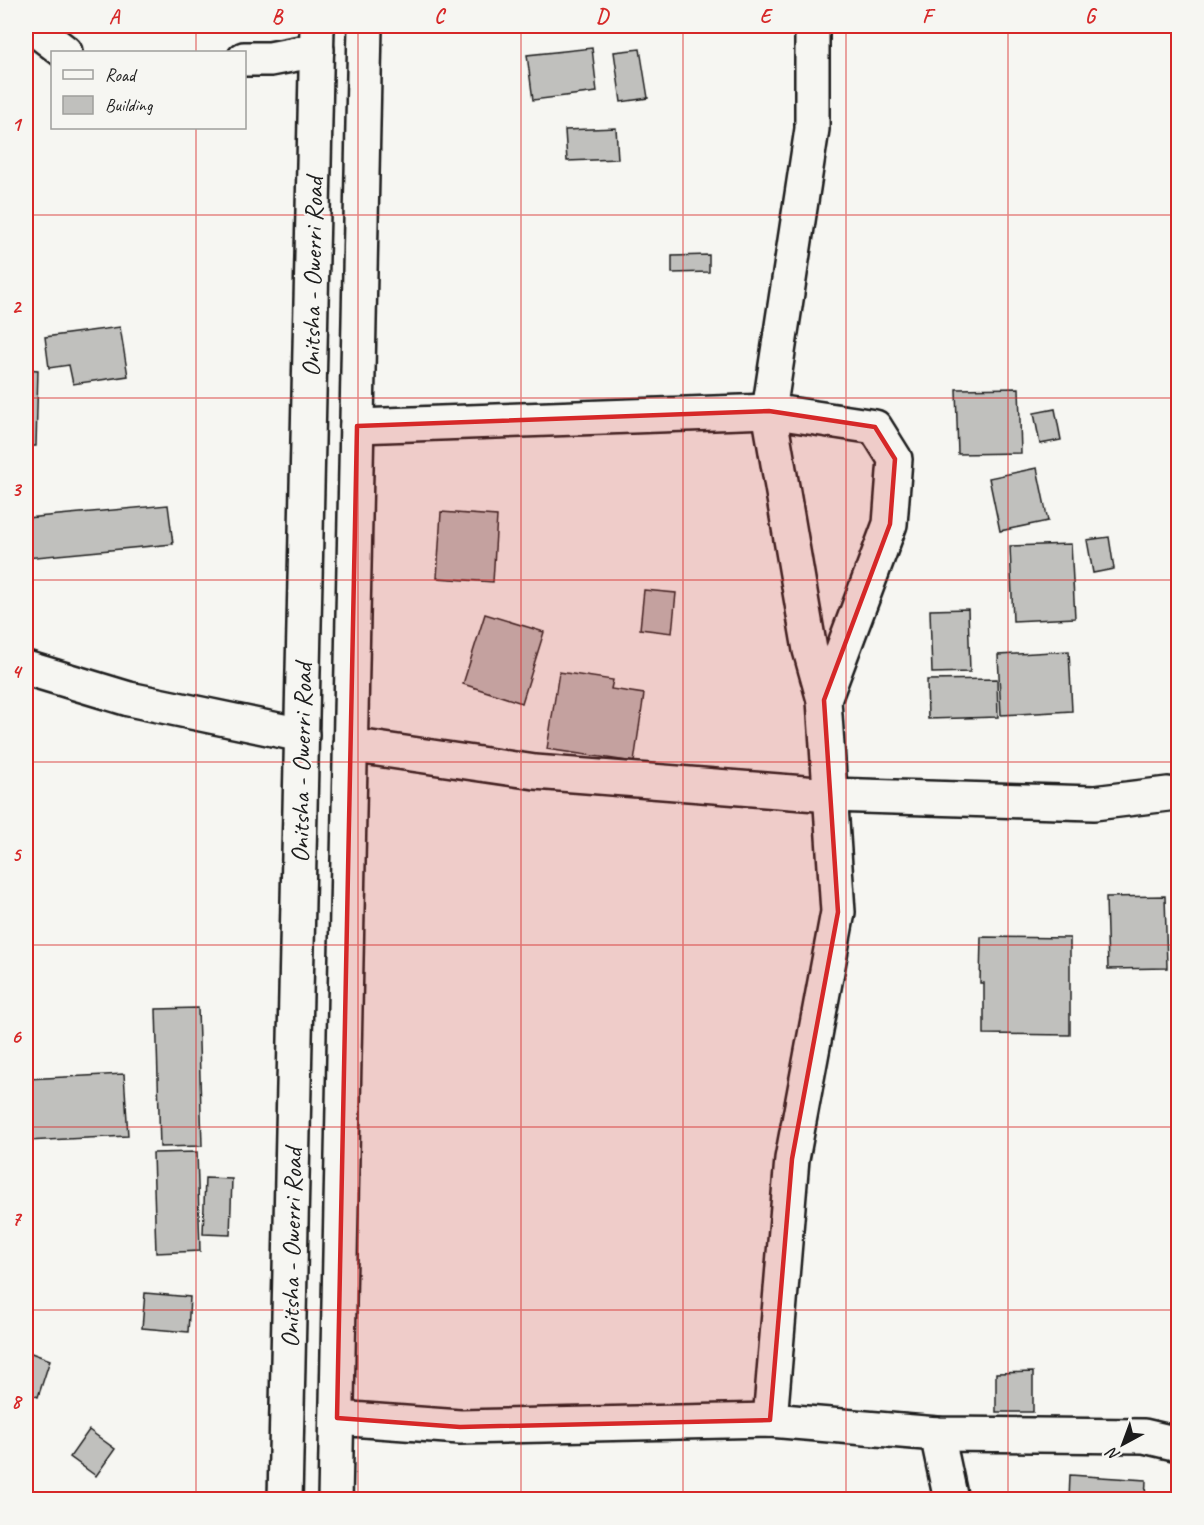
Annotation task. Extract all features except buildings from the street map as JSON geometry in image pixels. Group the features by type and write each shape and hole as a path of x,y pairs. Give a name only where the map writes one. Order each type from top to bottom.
{"main road":[{"path":"31,26 64,51"},
{"name":"Onitsha - Owerri Road","path":"335,1500 365,26"},
{"path":"770,1420 792,1159 838,912 824,700 810,650 769,411 812,129 812,26"},
{"path":"246,60 270,58 317,38"},
{"name":"Onitsha - Owerri Road","path":"285,1500 317,38"},
{"path":"357,426 769,411 875,427 895,459 890,524 824,700"},
{"path":"26,668 129,699 302,735"},
{"path":"350,746 535,772 830,795 1094,803 1168,794"},
{"path":"337,1418 460,1427 770,1420 937,1434 1144,1436 1179,1443"},
{"path":"937,1434 951,1500"}],"highlighted area":[{"path":"769,411 875,427 895,459 890,524 824,700 838,912 792,1159 770,1420 460,1427 337,1418 357,426"}]}
